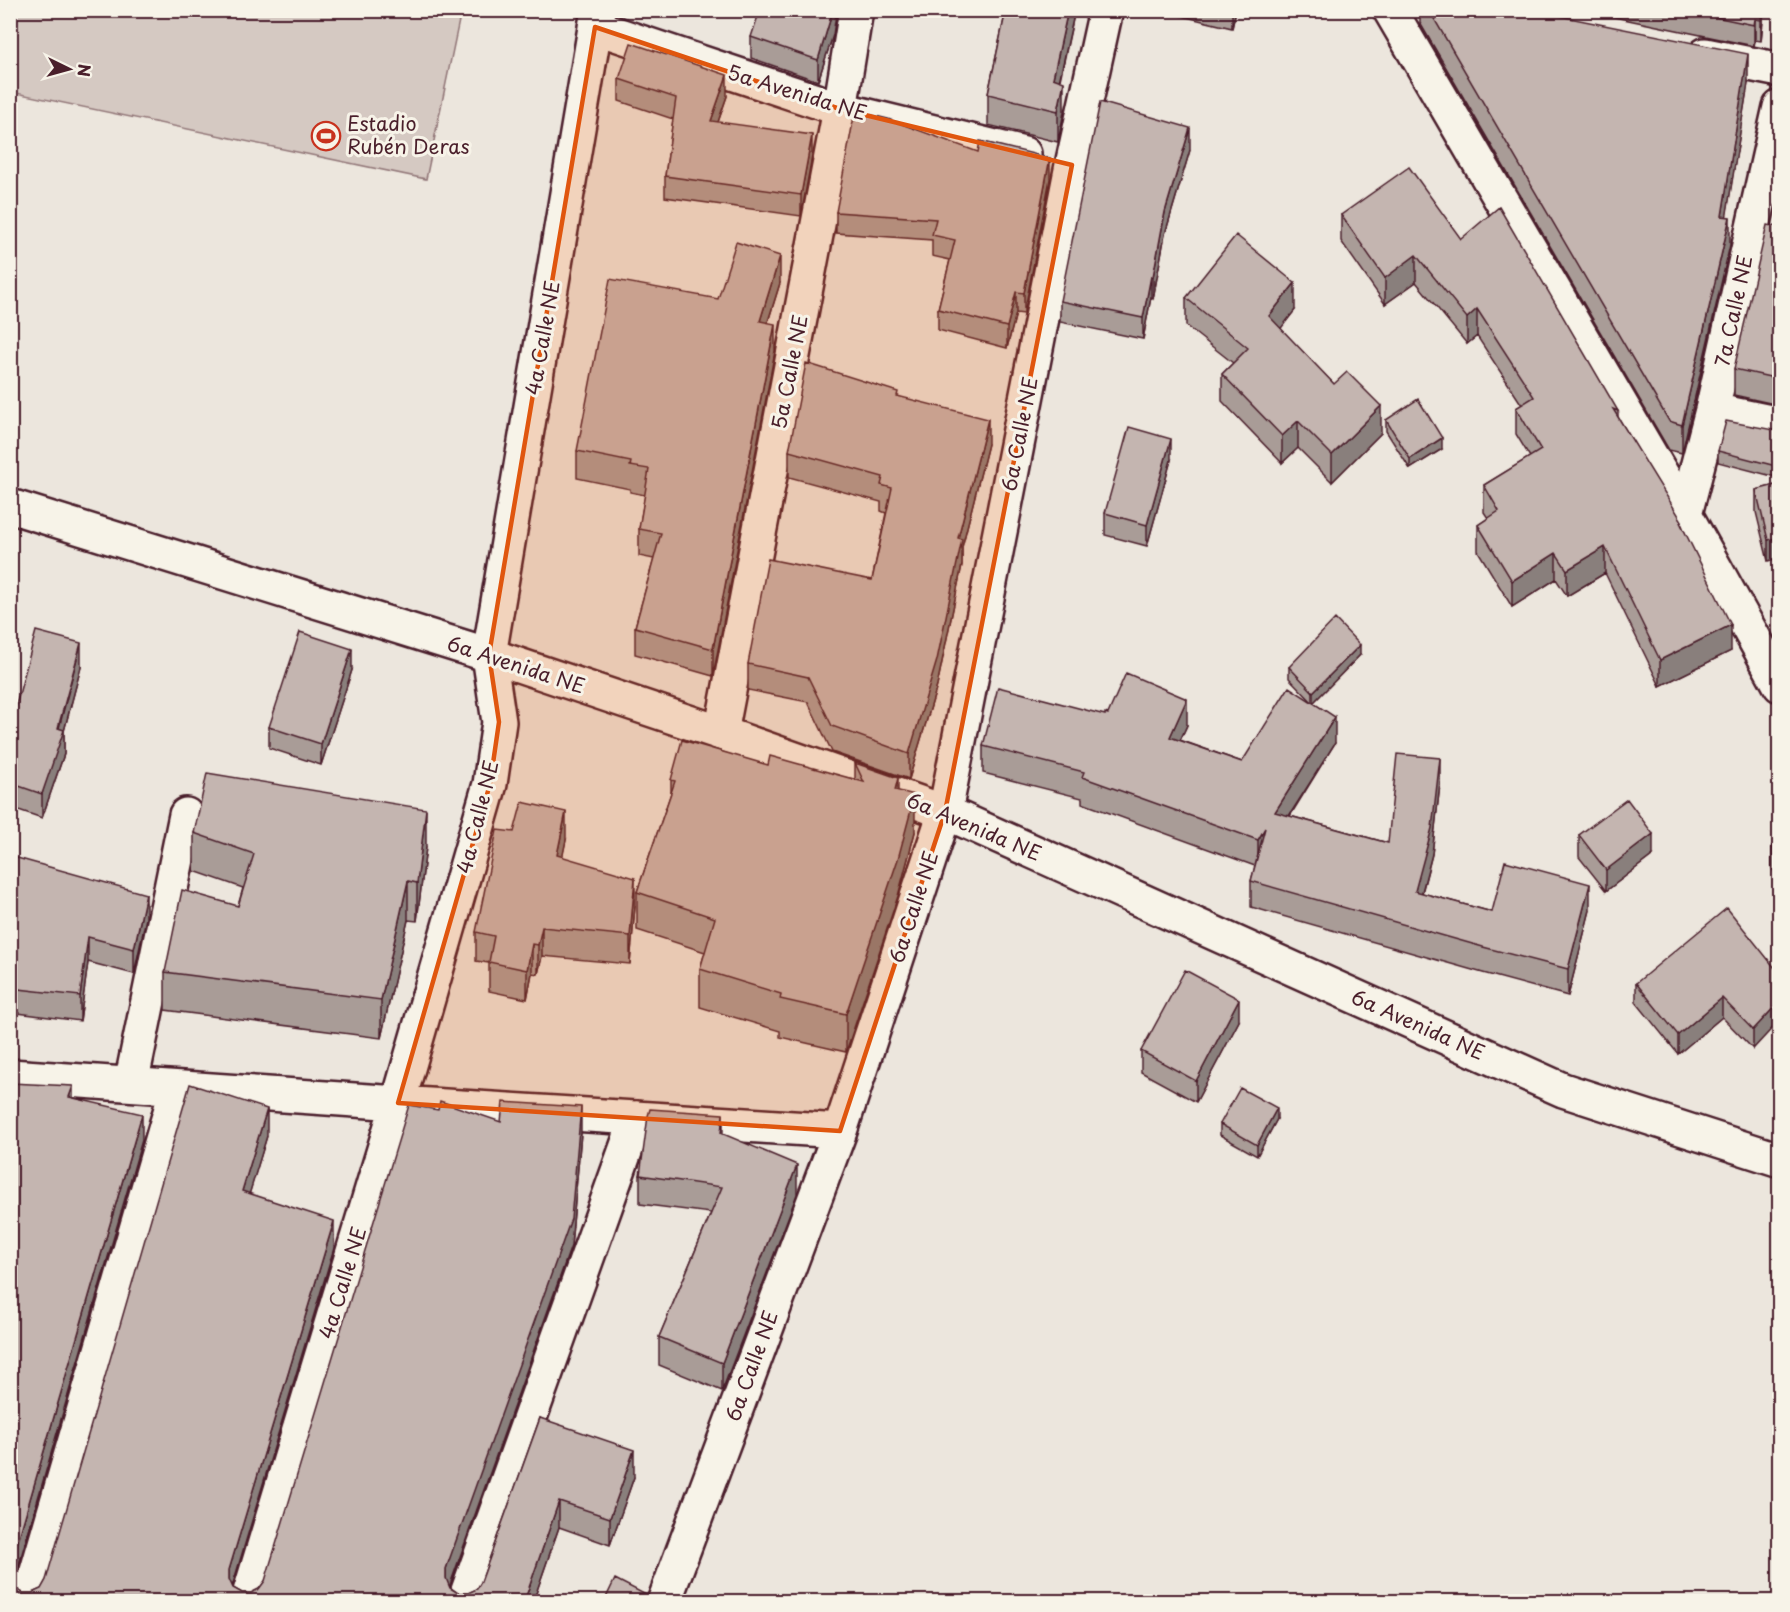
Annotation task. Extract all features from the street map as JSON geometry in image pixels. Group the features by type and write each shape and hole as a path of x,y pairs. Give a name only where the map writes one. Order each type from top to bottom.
{"street":[{"name":"5a Calle NE","path":"721,733 840,109 856,10"},
{"name":"6a Calle NE","path":"664,1602 840,1131 945,812 1072,165 1106,10"},
{"path":"1389,10 1685,514 1779,685"},
{"name":"5a Avenida NE","path":"597,19 840,109 1072,165"},
{"name":"4a Calle NE","path":"247,1602 398,1103 490,784 499,722 489,655 597,19"},
{"path":"1677,50 1779,70"},
{"name":"7a Calle NE","path":"1685,514 1712,410 1779,107"},
{"path":"1712,410 1779,424"},
{"name":"6a Avenida NE","path":"10,506 489,655 945,812 1563,1090 1779,1160"},
{"path":"131,1084 186,815"},
{"path":"10,1076 840,1131"},
{"path":"28,1602 177,1088"},
{"path":"464,1602 637,1118"}],"highlighted area":[{"path":"595,27 840,109 1072,165 945,812 840,1131 398,1103 490,784 499,722 489,655"}],"shaded area":[{"name":"Estadio Rubén Deras","path":"11,10 461,11 426,179 11,92"}],"building":[{"path":"760,10 833,10 818,60 751,37"},
{"path":"1006,10 1068,10 1053,78 1064,82 1058,111 988,94"},
{"path":"1429,10 1507,12 1507,10 1530,10 1748,54 1722,216 1730,217 1682,425 1669,421"},
{"path":"1682,10 1762,10 1761,20 1755,19 1754,25"},
{"path":"631,43 727,75 711,121 812,135 801,195 665,176 676,98 619,79"},
{"path":"1100,102 1190,128 1165,212 1143,318 1060,301"},
{"path":"855,111 888,119 978,152 980,141 1050,158 1024,293 1016,292 1007,327 938,309 955,240 932,235 936,219 836,212"},
{"path":"1409,167 1461,239 1499,207 1618,411 1613,409 1682,521 1680,522 1731,625 1660,660 1605,547 1567,570 1556,553 1512,581 1478,525 1499,511 1484,485 1541,450 1516,408 1534,397 1477,309 1467,318 1416,255 1385,278 1341,215"},
{"path":"1767,225 1779,227 1779,379 1734,369"},
{"path":"1236,235 1295,283 1269,316 1334,384 1347,372 1381,406 1332,455 1298,421 1282,436 1222,374 1248,348 1186,298"},
{"path":"736,242 780,256 760,321 775,324 713,649 635,627 661,533 639,529 649,469 630,466 631,462 577,451 610,279 718,299"},
{"path":"806,363 898,392 897,396 988,419 958,538 962,539 937,660 909,754 832,726 808,677 748,664 768,559 872,580 892,488 881,485 883,477 789,451"},
{"path":"1418,399 1442,438 1410,459 1386,420"},
{"path":"1726,421 1779,431 1776,466 1718,451"},
{"path":"1129,427 1171,439 1147,525 1105,513"},
{"path":"1779,484 1779,537 1768,540 1756,490"},
{"path":"1335,619 1360,645 1313,692 1289,667"},
{"path":"36,631 81,643 58,728 64,730 42,794 10,783 10,712 14,713"},
{"path":"300,632 352,649 321,744 269,727"},
{"path":"1126,673 1187,699 1170,737 1242,762 1289,687 1335,717 1275,812 1388,843 1397,754 1440,758 1432,828 1415,891 1492,912 1505,861 1590,884 1568,969 1251,881 1265,828 1258,840 1082,777 1084,772 983,746 998,687 1105,715 1105,713 1108,714"},
{"path":"682,740 768,765 770,756 864,782 855,763 898,778 895,790 915,795 898,859 846,1014 780,999 781,994 700,969 715,918 637,892 675,781 671,780"},
{"path":"207,773 426,809 417,883 408,881 381,1000 165,972 182,890 238,906 254,854 194,833"},
{"path":"1627,799 1653,834 1606,870 1579,835"},
{"path":"522,802 566,812 557,855 635,878 630,936 542,927 538,945 532,944 527,970 489,962 494,936 476,932 497,830 514,832"},
{"path":"1779,843 1779,860 1772,846"},
{"path":"10,856 146,894 134,949 88,937 80,996 10,988"},
{"path":"1727,908 1779,973 1779,1002 1753,1030 1722,998 1678,1035 1636,983"},
{"path":"1185,970 1239,999 1196,1081 1141,1051"},
{"path":"10,1083 73,1086 69,1097 142,1114 10,1568"},
{"path":"190,1084 267,1109 242,1191 334,1221 229,1570 229,1579 233,1588 242,1593 251,1593 259,1589 265,1581 409,1105 438,1110 440,1101 501,1122 503,1102 581,1107 571,1219 446,1569 446,1578 450,1588 458,1593 468,1593 477,1589 481,1582 540,1418 634,1450 610,1518 559,1501 524,1602 10,1602 10,1581 14,1588 23,1593 32,1593 41,1589 46,1580"},
{"path":"1240,1088 1277,1108 1257,1145 1220,1124"},
{"path":"650,1109 723,1114 721,1133 797,1165 722,1363 659,1337 722,1187 640,1175"},
{"path":"615,1579 652,1598 650,1602 604,1602"}],"place":[{"name":"Estadio Rubén Deras","path":"326,136"}]}
